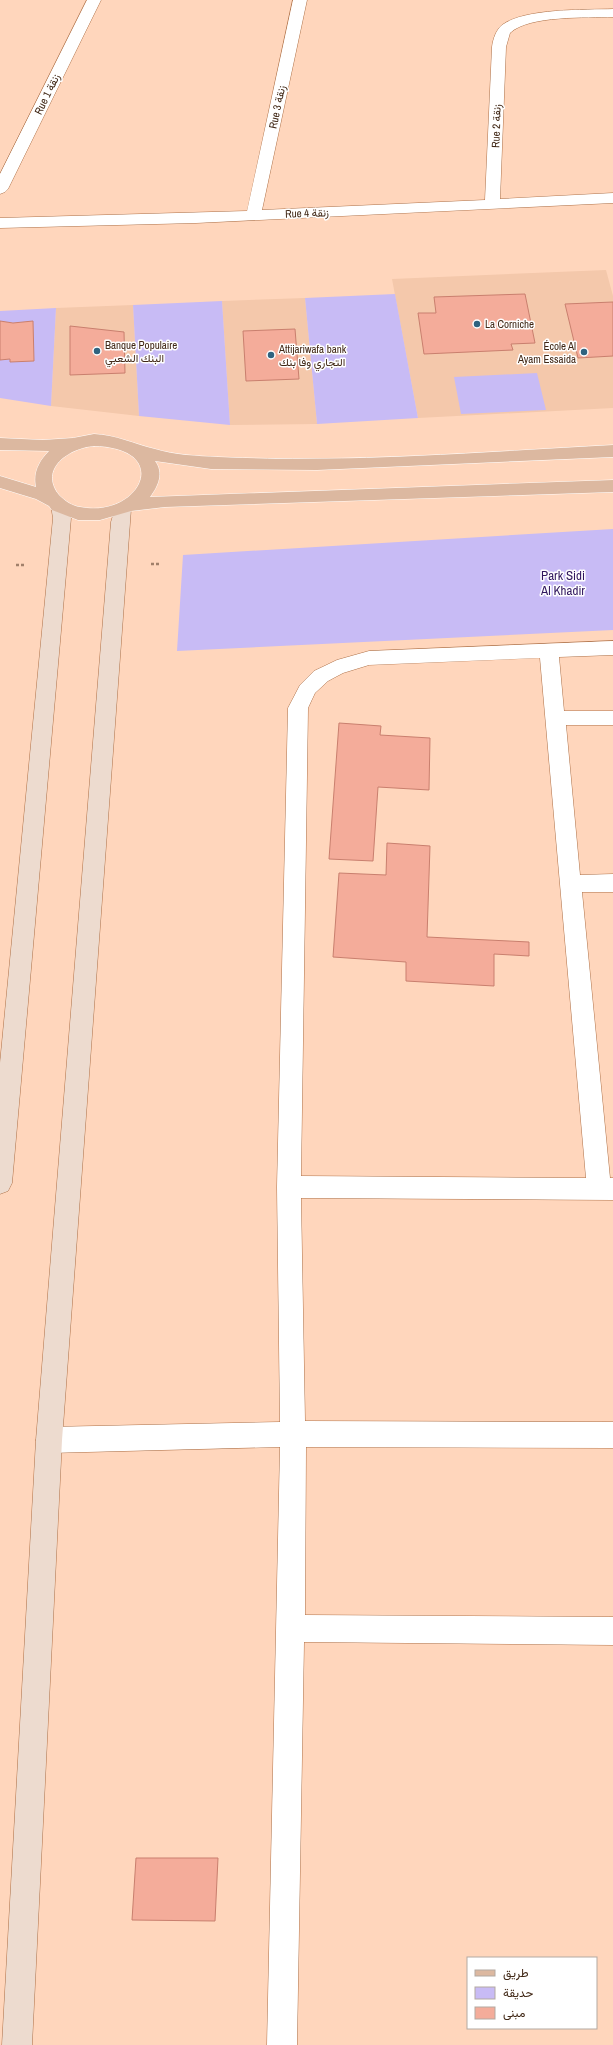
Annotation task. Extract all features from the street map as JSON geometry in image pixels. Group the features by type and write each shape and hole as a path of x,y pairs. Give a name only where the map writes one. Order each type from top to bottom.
{"main road":[{"path":"0,444 43,446 75,444 91,440 108,440 124,443 137,449 160,456 198,462 326,464 613,451"},
{"path":"0,1183 62,518 57,503 44,486 45,470 56,454 75,444"},
{"path":"17,2045 49,1440 120,522 126,507 147,490 152,477 152,471 147,459 137,449"},
{"path":"0,482 42,494 77,512 90,514 110,513 126,507 165,501 613,486"}],"street":[{"name":"Rue 1 زنقة","path":"0,189 94,0"},
{"name":"Rue 3 زنقة","path":"254,214 300,0"},
{"name":"Rue 2 زنقة","path":"492,202 499,42 506,28 516,22 530,19 613,13"},
{"name":"Rue 4 زنقة","path":"0,223 196,218 492,202 613,198"},
{"path":"282,2045 291,1628 293,1434 289,1187 298,708 307,689 320,676 344,664 369,658 613,648"},
{"path":"289,1187 606,1189 572,884 557,718 549,651"},
{"path":"557,718 613,718"},
{"path":"572,884 613,883"},
{"path":"49,1440 293,1434 613,1435"},
{"path":"291,1628 613,1631"}],"shaded area":[{"path":"606,270 613,296 613,408 418,418 392,279"},
{"path":"305,298 317,424 230,425 222,301"},
{"path":"133,305 139,416 51,406 56,308"}],"green space":[{"path":"395,294 418,418 317,424 305,298"},
{"path":"222,301 230,425 139,416 133,305"},
{"path":"56,308 51,406 0,398 0,360 10,359 10,362 34,361 33,321 13,323 0,321 0,311"},
{"path":"537,373 546,410 461,414 454,377"},
{"name":"Park Sidi Al Khadir","path":"613,529 613,630 177,651 183,555"}],"building":[{"path":"525,294 535,343 511,344 513,350 424,354 418,313 436,313 434,297"},
{"path":"613,302 613,356 578,358 565,304"},
{"path":"0,321 13,323 33,321 34,361 10,362 10,359 0,360"},
{"path":"70,326 124,332 125,373 70,375"},
{"path":"295,329 299,379 246,381 243,331"},
{"path":"339,723 381,726 380,735 430,738 429,790 378,787 373,861 329,859"},
{"path":"387,843 430,846 427,937 529,942 529,956 494,954 494,986 406,981 406,962 333,957 339,873 386,875"},
{"path":"136,1858 218,1858 215,1921 132,1920"}],"place":[{"name":"La Corniche","path":"477,324"},
{"name":"Banque Populaire البنك الشعبي","path":"97,351"},
{"name":"École Al Ayam Essaida","path":"584,352"},
{"name":"Attijariwafa bank التجاري وفا بنك","path":"271,355"}]}
